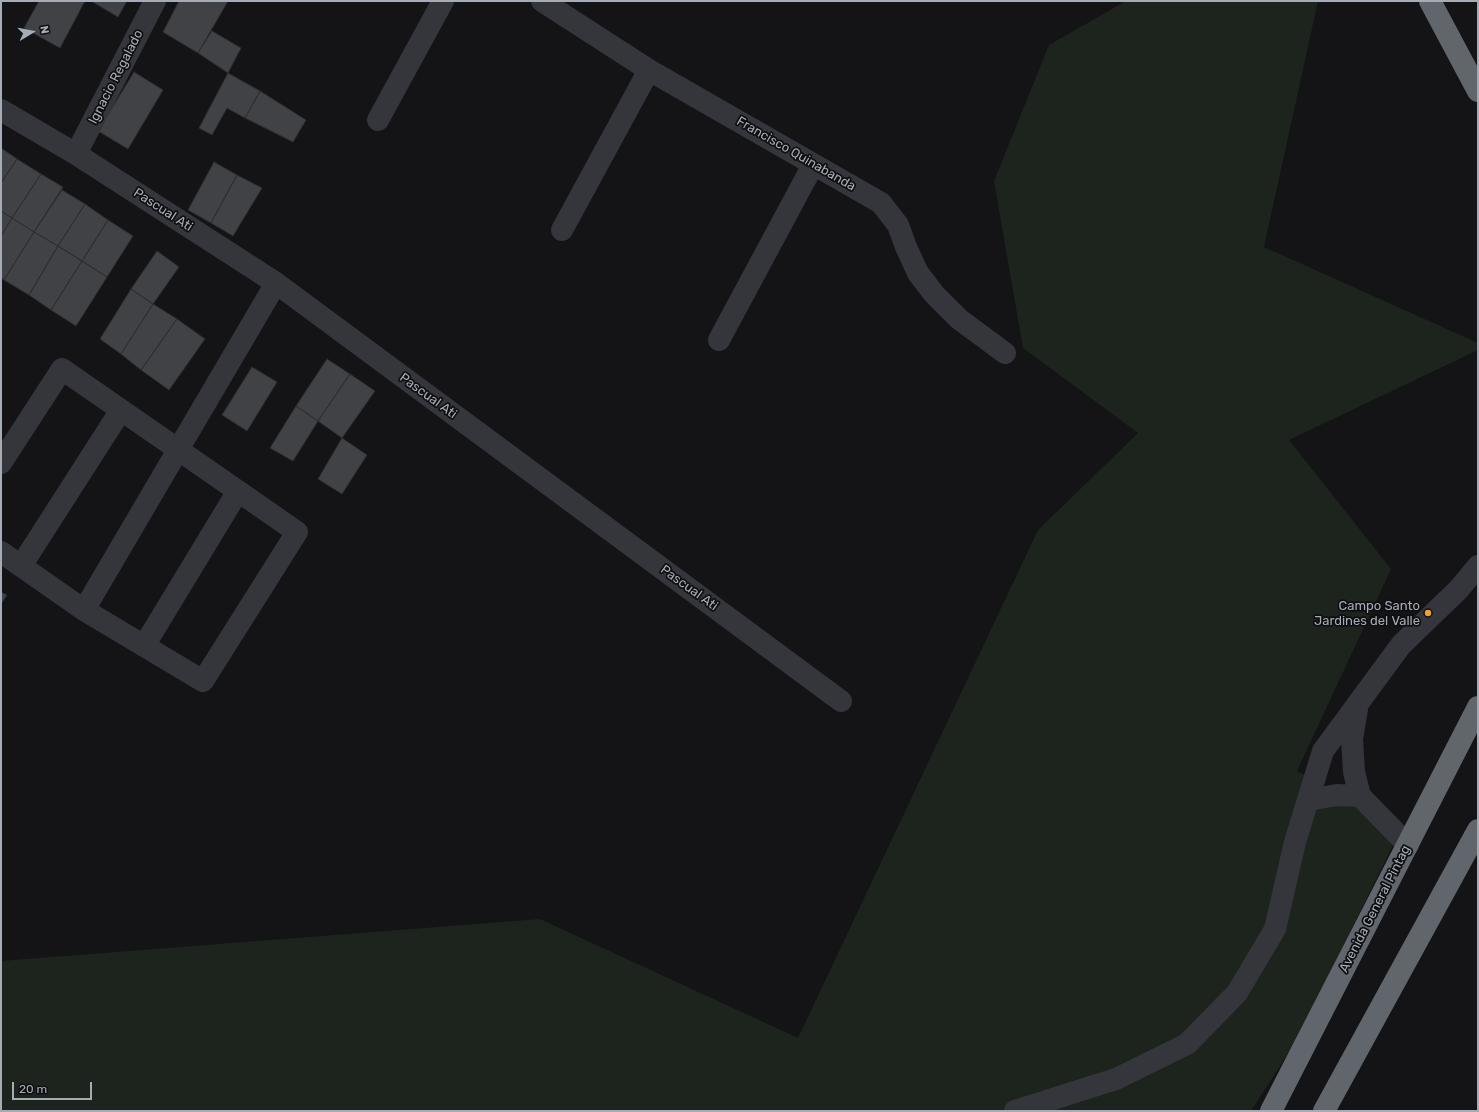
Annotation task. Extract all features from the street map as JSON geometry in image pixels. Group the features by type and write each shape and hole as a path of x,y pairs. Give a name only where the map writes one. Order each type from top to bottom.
{"highway":[{"path":"1430,1 1478,91"},
{"name":"Avenida General Pintag","path":"1273,1107 1478,707"},
{"path":"1324,1111 1478,830"}],"street":[{"name":"Ignacio Regalado","path":"76,154 155,1"},
{"path":"378,120 443,1"},
{"name":"Francisco Quinabanda","path":"542,1 649,70 881,203 898,225 906,247 918,272 934,294 959,319 1005,353"},
{"path":"562,230 649,70"},
{"name":"Pascual Ati","path":"1,110 76,154 276,283 841,701"},
{"path":"719,340 813,165"},
{"path":"84,610 276,283"},
{"path":"1,463 62,369 297,532 202,681 84,610 1,552"},
{"path":"21,566 121,410"},
{"path":"144,646 238,491"},
{"path":"1015,1111 1116,1079 1187,1044 1237,993 1274,929 1295,842 1323,751 1401,645 1459,589 1478,566"},
{"path":"1359,702 1352,738 1354,772 1360,796 1408,845"},
{"path":"1308,800 1336,795 1360,796"}],"shaded area":[{"path":"1126,1 1318,1 1264,247 1478,343 1478,350 1289,440 1391,569 1297,771 1401,829 1296,1041 1251,1111 1,1111 1,961 540,919 798,1038 1038,530 1138,433 1023,348 994,181 1049,45"}],"building":[{"path":"39,1 85,1 60,48 24,28"},
{"path":"91,1 127,1 118,17"},
{"path":"179,1 228,1 198,53 163,32"},
{"path":"212,31 241,48 228,73 198,53"},
{"path":"134,72 163,90 128,149 98,131"},
{"path":"228,73 260,91 245,118 227,108 212,135 199,128"},
{"path":"260,91 306,120 293,142 245,118"},
{"path":"1,148 17,159 1,183"},
{"path":"17,159 41,174 12,218 1,211 1,183"},
{"path":"214,162 237,175 211,223 188,210"},
{"path":"41,174 63,187 34,232 12,218"},
{"path":"237,175 262,188 233,236 211,223"},
{"path":"62,190 85,204 58,246 34,232"},
{"path":"85,204 108,220 82,261 58,246"},
{"path":"1,211 12,218 1,236"},
{"path":"12,218 34,232 4,280 1,278 1,236"},
{"path":"108,220 133,236 107,277 82,261"},
{"path":"34,232 58,246 29,295 4,280"},
{"path":"58,246 82,261 51,310 29,295"},
{"path":"157,251 179,267 153,304 131,289"},
{"path":"82,261 107,277 76,326 51,310"},
{"path":"131,289 153,304 121,354 100,339"},
{"path":"153,304 177,319 141,370 121,354"},
{"path":"177,319 205,339 169,390 141,370"},
{"path":"327,359 350,374 318,421 296,406"},
{"path":"252,367 277,382 247,431 222,415"},
{"path":"350,374 375,391 342,438 318,421"},
{"path":"296,406 318,421 293,461 270,448"},
{"path":"342,438 367,455 342,494 318,479"},
{"path":"1,592 7,595 1,604"}],"place":[{"name":"Campo Santo Jardines del Valle","path":"1428,613"}]}
